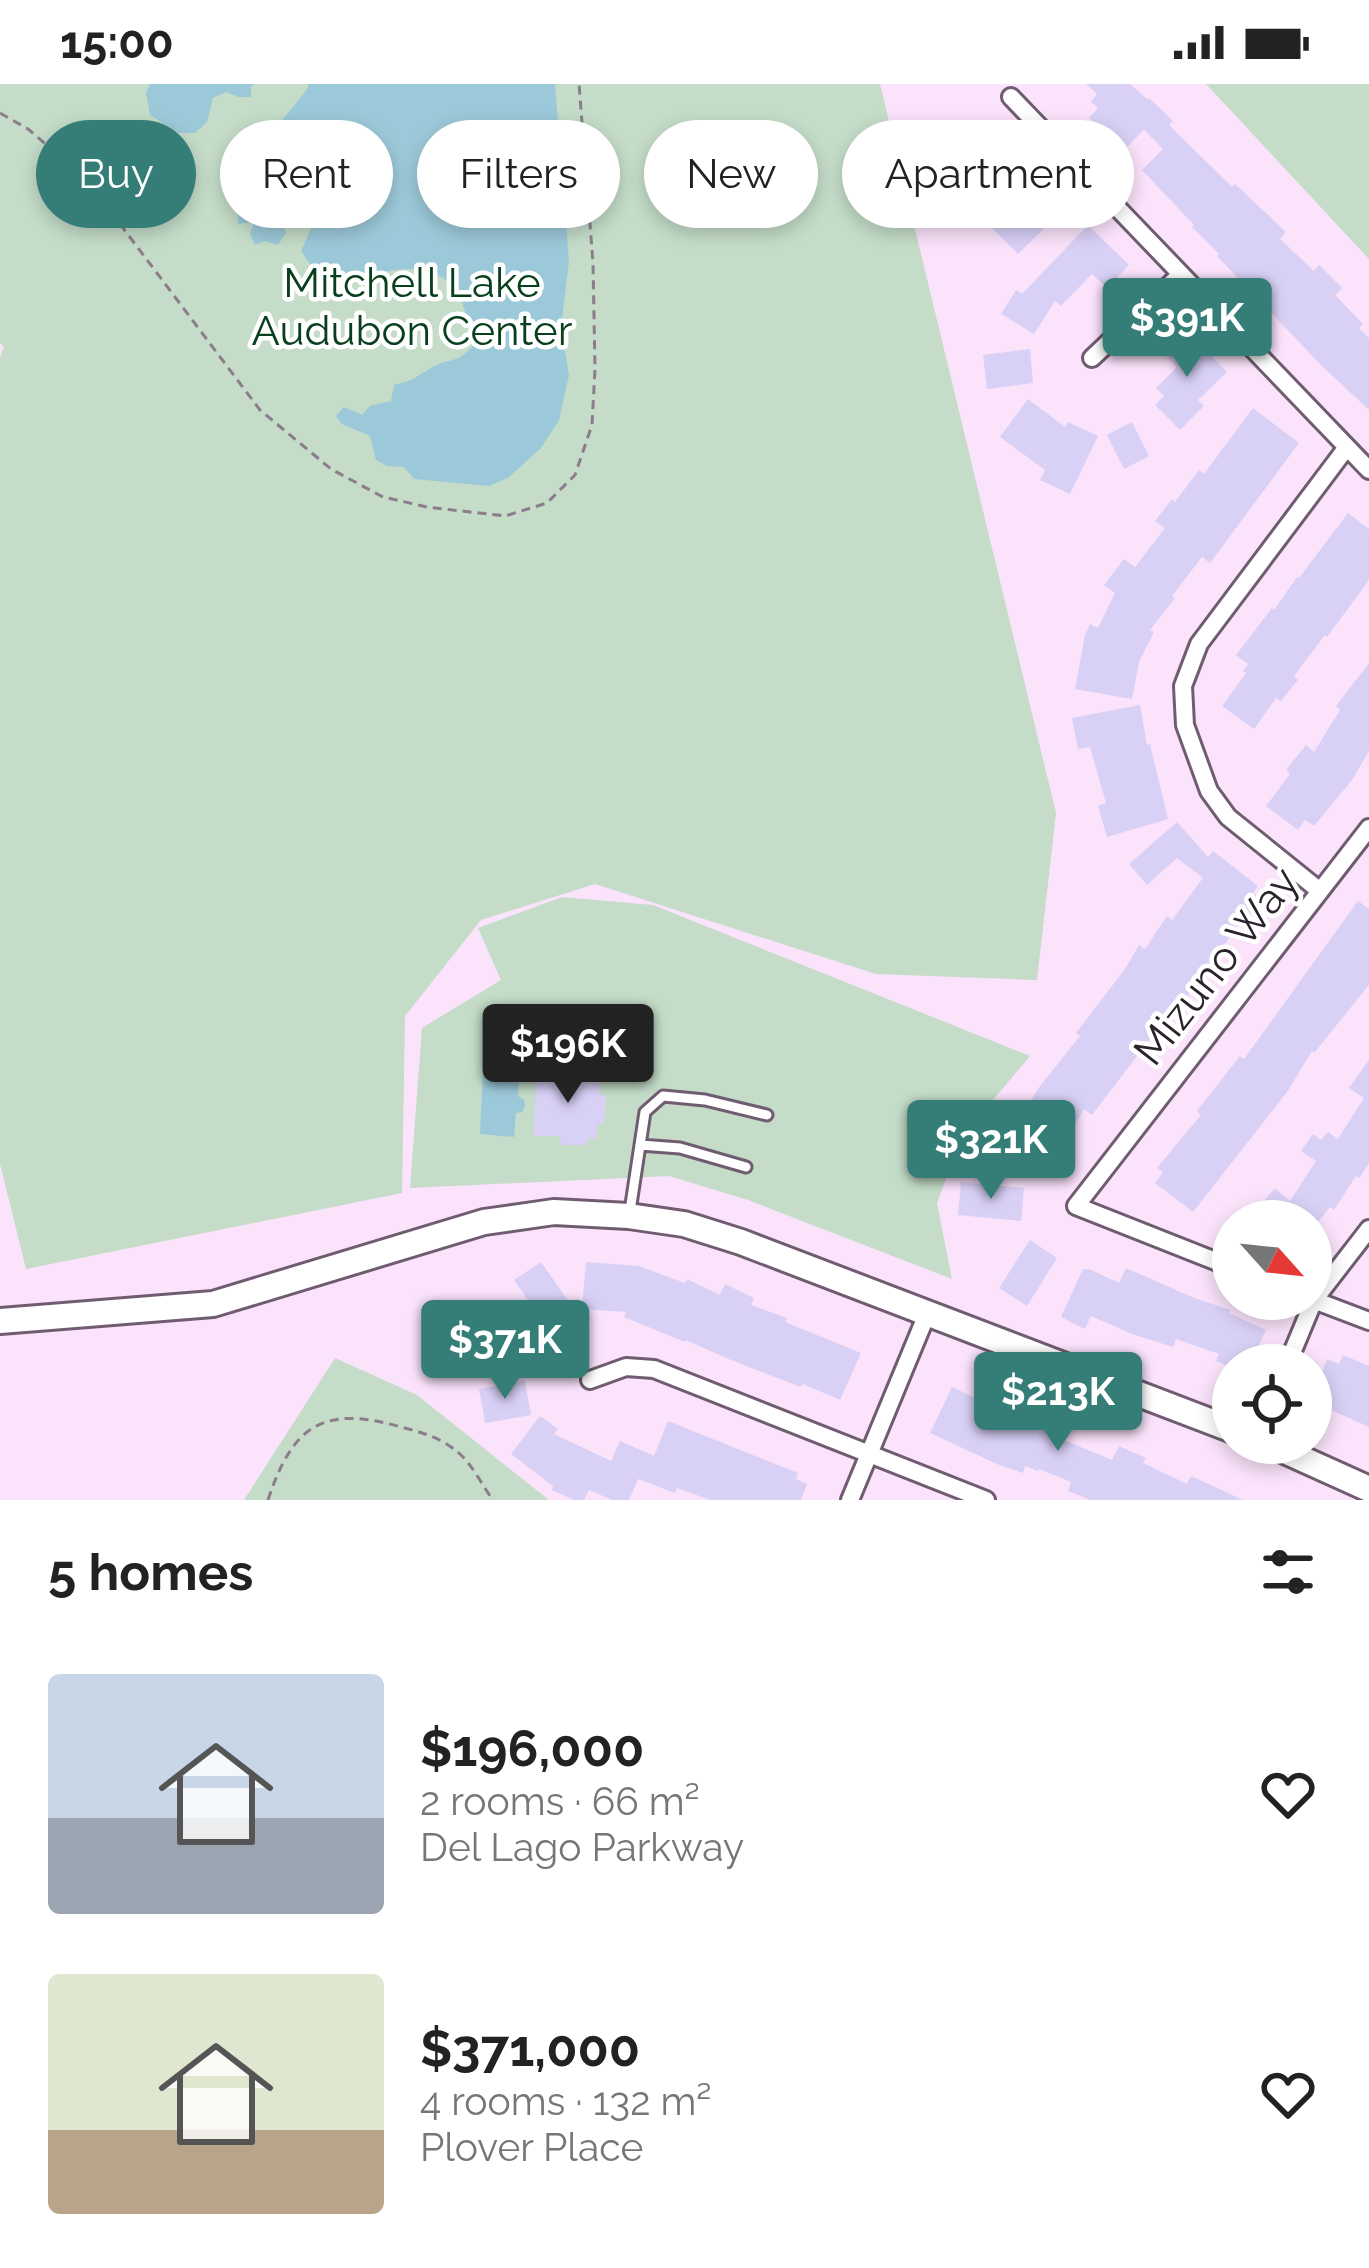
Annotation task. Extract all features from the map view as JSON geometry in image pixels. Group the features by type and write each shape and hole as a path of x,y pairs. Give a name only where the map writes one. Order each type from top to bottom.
{"street":[{"path":"1011,97 1369,470"},
{"path":"1092,358 1181,274"},
{"path":"1320,891 1228,817 1209,791 1185,725 1183,686 1199,644 1347,447"},
{"name":"Mizuno Way","path":"1212,1260 1076,1206 1369,828"},
{"path":"0,1321 213,1304 484,1222 554,1212 629,1216 685,1224 740,1242 1212,1422"},
{"path":"1332,1275 1369,1229"},
{"path":"1332,1306 1369,1321"},
{"path":"850,1500 927,1314"},
{"path":"590,1380 626,1367 654,1369 986,1500"},
{"path":"1314,1464 1369,1489"}],"lane":[{"path":"629,1216 645,1112 663,1096 705,1100 767,1115"},
{"path":"640,1145 680,1148 746,1167"}],"path":[{"path":"0,113 68,164 120,224 260,410 331,469 383,497 506,515 548,502 575,475 592,425 593,263 579,84"},
{"path":"268,1500 292,1448 306,1431 333,1418 376,1420 440,1438 464,1457 493,1500"}],"green space":[{"name":"Mitchell Lake Audubon Center","path":"0,84 880,84 889,120 842,120 842,228 915,228 1056,813 1037,980 876,974 595,884 481,920 405,1016 402,1193 26,1269 0,1164 0,358 4,347 0,343"},
{"path":"1206,84 1369,84 1369,259"},
{"path":"562,897 653,905 1030,1056 961,1138 937,1203 952,1279 748,1200 669,1176 410,1188 422,1028 501,980 478,928"},
{"path":"335,1358 417,1395 549,1500 244,1500"}],"water":[{"path":"150,84 254,84 251,97 226,92 213,98 207,122 196,132 196,120 158,120 150,115 146,93"},
{"path":"308,84 555,84 558,120 417,120 417,228 566,228 569,261 561,328 569,375 559,420 541,448 509,477 489,486 414,479 404,467 376,460 370,436 342,424 336,416 344,407 362,415 370,406 391,401 394,385 458,358 475,344 458,289 436,274 394,270 328,290 301,251 311,228 393,228 393,120 282,120"},
{"path":"252,228 284,228 286,233 278,245 265,241 255,245"},
{"path":"483,1069 520,1072 518,1096 525,1106 516,1113 514,1137 480,1134"}],"building":[{"path":"1086,84 1130,84 1149,98 1173,121 1169,125 1232,187 1235,184 1286,232 1280,239 1314,271 1319,265 1342,288 1335,295 1363,324 1359,328 1369,338 1369,410 1217,256 1142,170 1163,149 1144,130 1134,140 1134,120 1089,118 1098,108 1091,102 1097,94"},
{"path":"992,228 1045,228 1018,254"},
{"path":"1085,228 1091,228 1129,265 1107,288 1092,274 1061,306 1055,301 1034,334 1001,314 1016,290 1022,294"},
{"path":"1186,330 1227,372 1198,400 1204,406 1180,430 1155,405 1164,396 1156,388 1177,367 1163,352"},
{"path":"1030,349 1033,383 987,389 983,355"},
{"path":"1028,399 1065,427 1068,422 1098,436 1070,494 1040,480 1045,470 1000,437"},
{"path":"1253,408 1299,443 1210,563 1202,557 1172,596 1175,598 1150,630 1154,632 1139,662 1132,699 1075,689 1085,635 1090,624 1098,628 1115,593 1104,585 1124,559 1135,567 1165,528 1155,521 1199,470 1204,474"},
{"path":"1132,422 1149,456 1124,469 1107,435"},
{"path":"1348,513 1369,529 1369,580 1294,676 1298,680 1281,701 1276,698 1254,729 1222,706 1246,673 1248,664 1236,655"},
{"path":"1369,663 1369,751 1314,826 1305,820 1298,830 1266,806 1306,745 1314,752 1340,710 1336,706"},
{"path":"1140,705 1168,819 1107,837 1098,806 1106,803 1090,747 1078,749 1072,718"},
{"path":"1177,822 1208,857 1213,851 1258,886 1253,893 1262,900 1247,913 1185,1000 1092,1115 1084,1109 1064,1142 1051,1134 1027,1176 986,1154 1002,1125 1012,1130 1139,945 1145,949 1167,916 1172,920 1203,878 1177,858 1147,885 1129,864"},
{"path":"1358,901 1369,909 1369,985 1312,1051 1287,1092 1193,1212 1155,1183 1163,1172 1157,1168 1201,1115 1197,1111 1240,1056 1244,1059"},
{"path":"1369,1060 1369,1163 1334,1210 1332,1200 1291,1200 1316,1161 1301,1151 1313,1134 1321,1140 1328,1132 1338,1139 1364,1098 1349,1088"},
{"path":"536,1071 589,1071 589,1079 599,1078 599,1094 606,1095 604,1123 598,1123 596,1139 588,1138 587,1145 561,1145 560,1136 534,1136"},
{"path":"961,1182 1024,1188 1021,1221 958,1215"},
{"path":"1275,1188 1289,1200 1265,1200"},
{"path":"1030,1240 1057,1258 1027,1306 999,1288"},
{"path":"541,1262 576,1312 549,1330 514,1280"},
{"path":"586,1262 639,1266 685,1283 687,1279 720,1295 725,1284 754,1298 751,1305 861,1353 840,1400 624,1317 626,1312 582,1309"},
{"path":"1126,1268 1212,1304 1212,1320 1244,1320 1266,1330 1260,1344 1212,1344 1212,1352 1176,1339 1173,1347 1091,1316 1085,1329 1061,1317 1083,1269 1119,1283"},
{"path":"486,1316 541,1335 529,1366 475,1347"},
{"path":"1343,1355 1369,1366 1369,1427 1332,1410 1332,1361 1339,1364"},
{"path":"525,1381 531,1415 485,1423 479,1389"},
{"path":"952,1387 988,1404 990,1397 1057,1424 1052,1435 1112,1460 1119,1446 1187,1484 1191,1476 1243,1500 1090,1500 1068,1491 1071,1482 1039,1469 1025,1466 1023,1473 997,1464 930,1433"},
{"path":"540,1416 558,1429 554,1434 611,1461 620,1441 654,1456 668,1421 798,1473 796,1479 807,1484 801,1500 710,1500 638,1479 629,1500 612,1500 589,1490 584,1500 574,1500 552,1490 553,1486 511,1454"}]}
